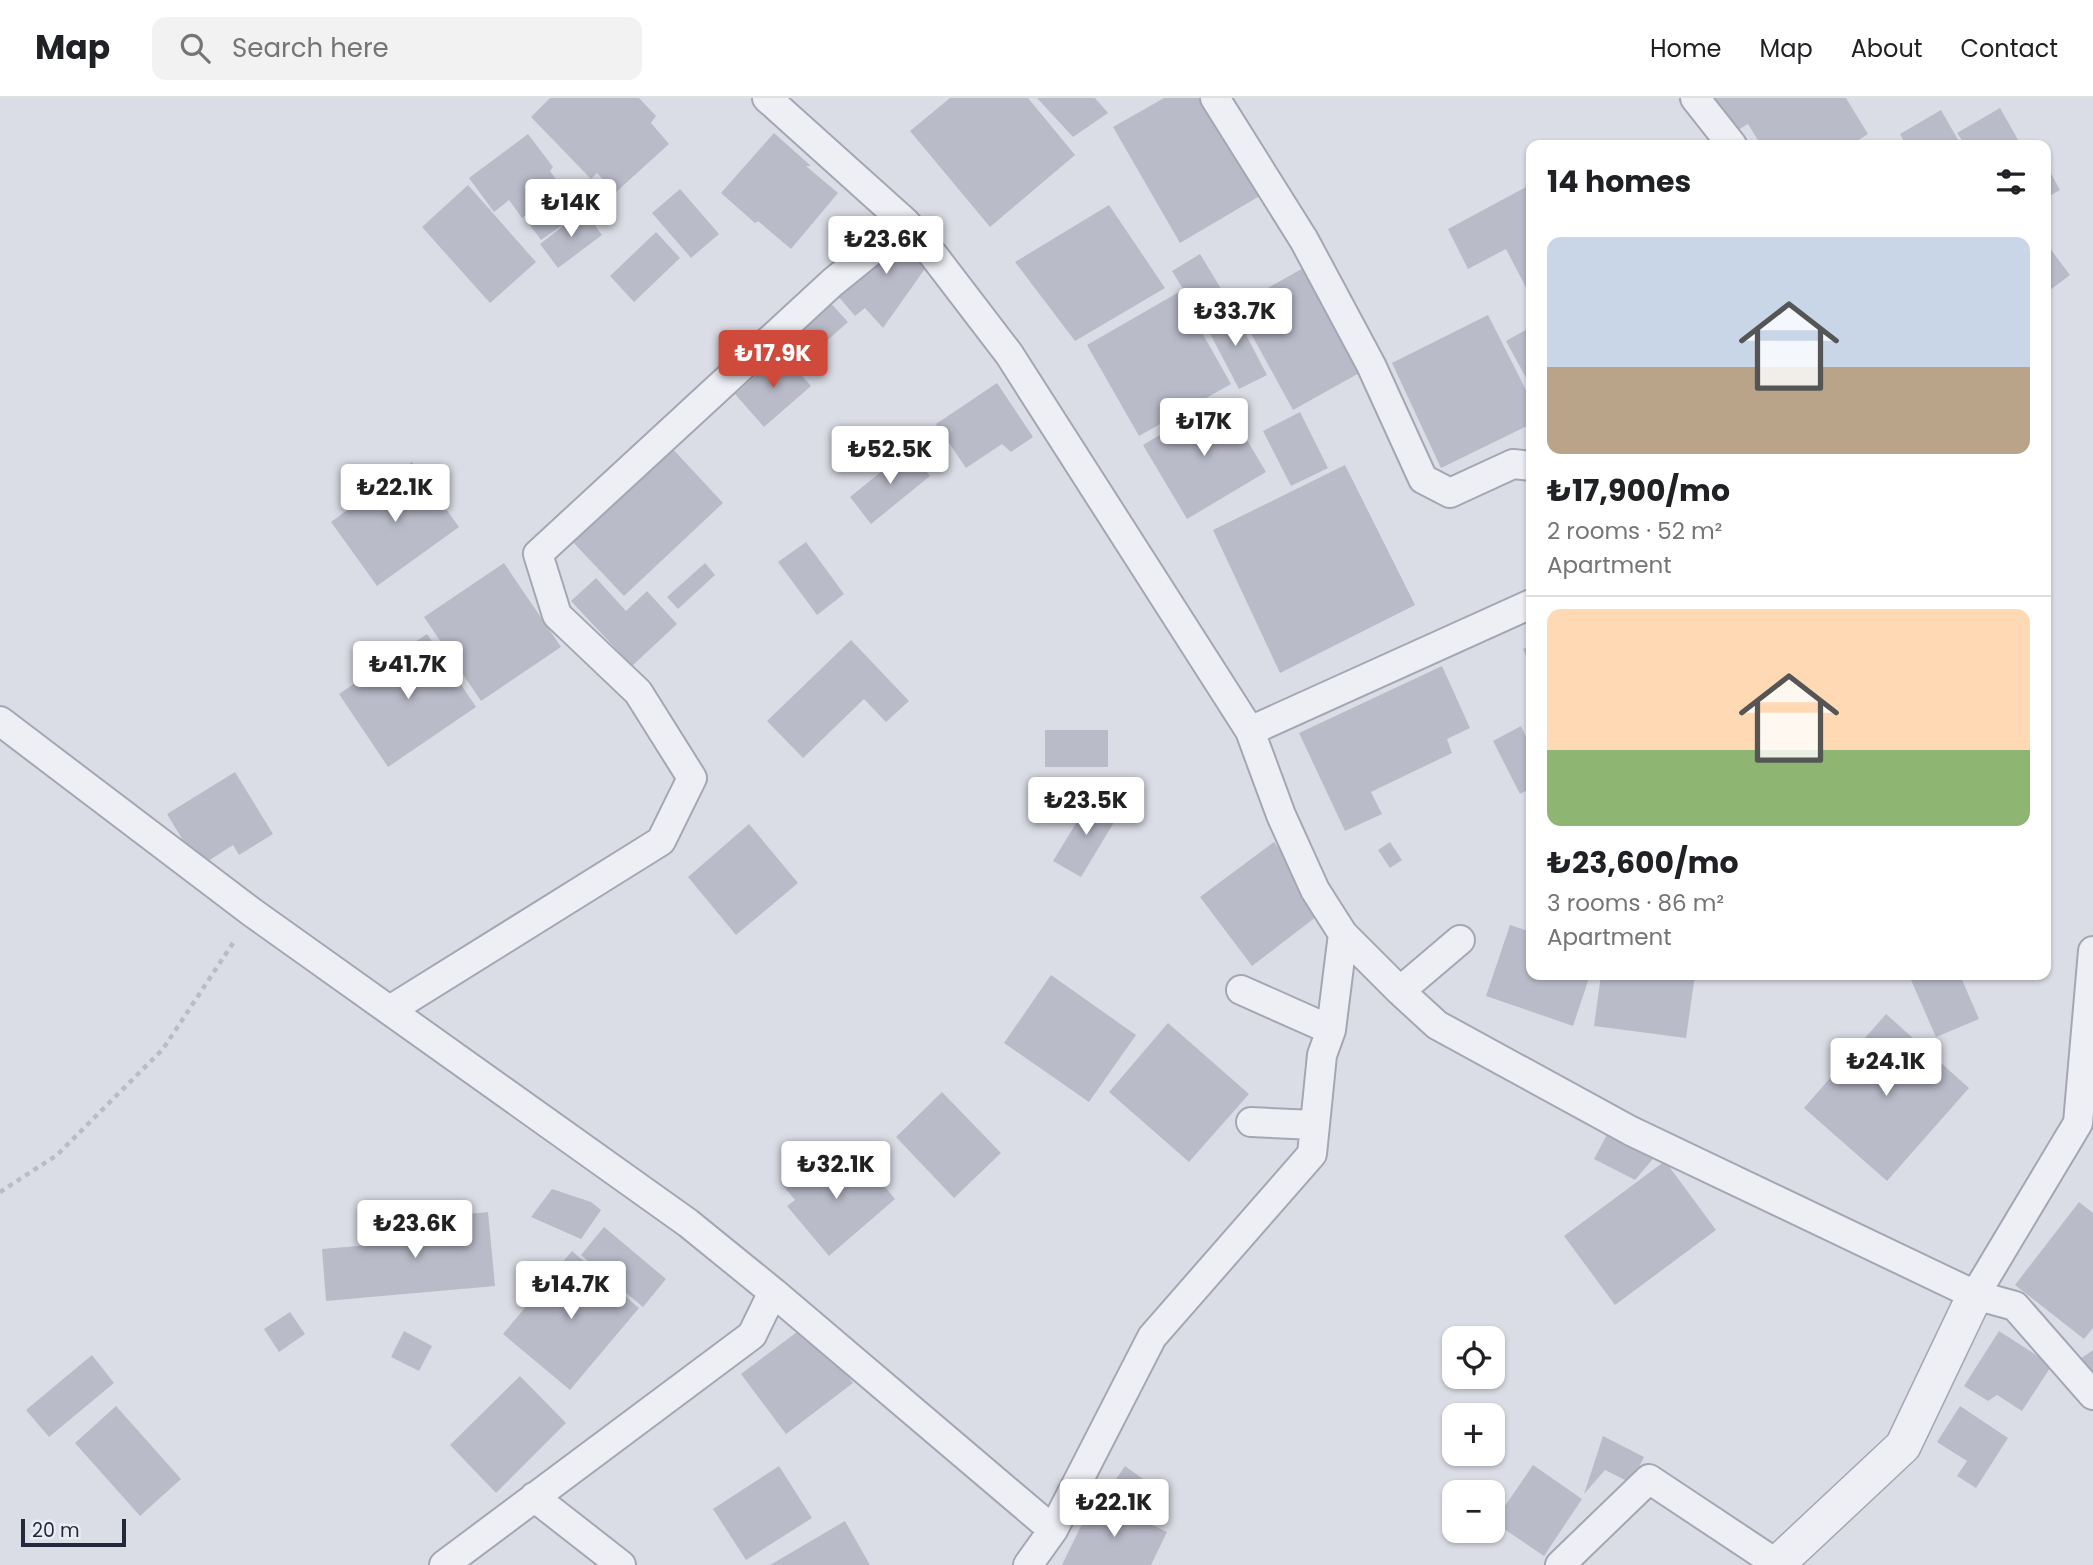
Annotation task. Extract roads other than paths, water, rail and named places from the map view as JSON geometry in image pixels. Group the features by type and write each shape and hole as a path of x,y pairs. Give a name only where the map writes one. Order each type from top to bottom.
{"street":[{"path":"767,98 906,223 1009,354 1250,731 1281,815 1309,878 1343,934 1400,991 1437,1025 1631,1131 1975,1295 2015,1306 2093,1395"},
{"path":"1215,98 1304,240 1371,365 1423,479 1450,493 1513,464 1526,465"},
{"path":"1695,98 1727,140"},
{"path":"390,1010 661,841 692,778 638,692 557,615 538,554 833,282 906,223"},
{"path":"1250,731 1526,606"},
{"path":"0,721 253,913 688,1223 1053,1530"},
{"path":"1028,1565 1053,1530 1152,1337 1312,1154 1322,1055 1331,1030 1343,934"},
{"path":"1400,991 1460,940"},
{"path":"1560,1565 1650,1479 1777,1564 1903,1446 1975,1295 2078,1123 2093,951"},
{"path":"1241,989 1331,1030"},
{"path":"1251,1122 1314,1125"},
{"path":"444,1565 752,1335 773,1292"},
{"path":"534,1497 621,1565"}]}
